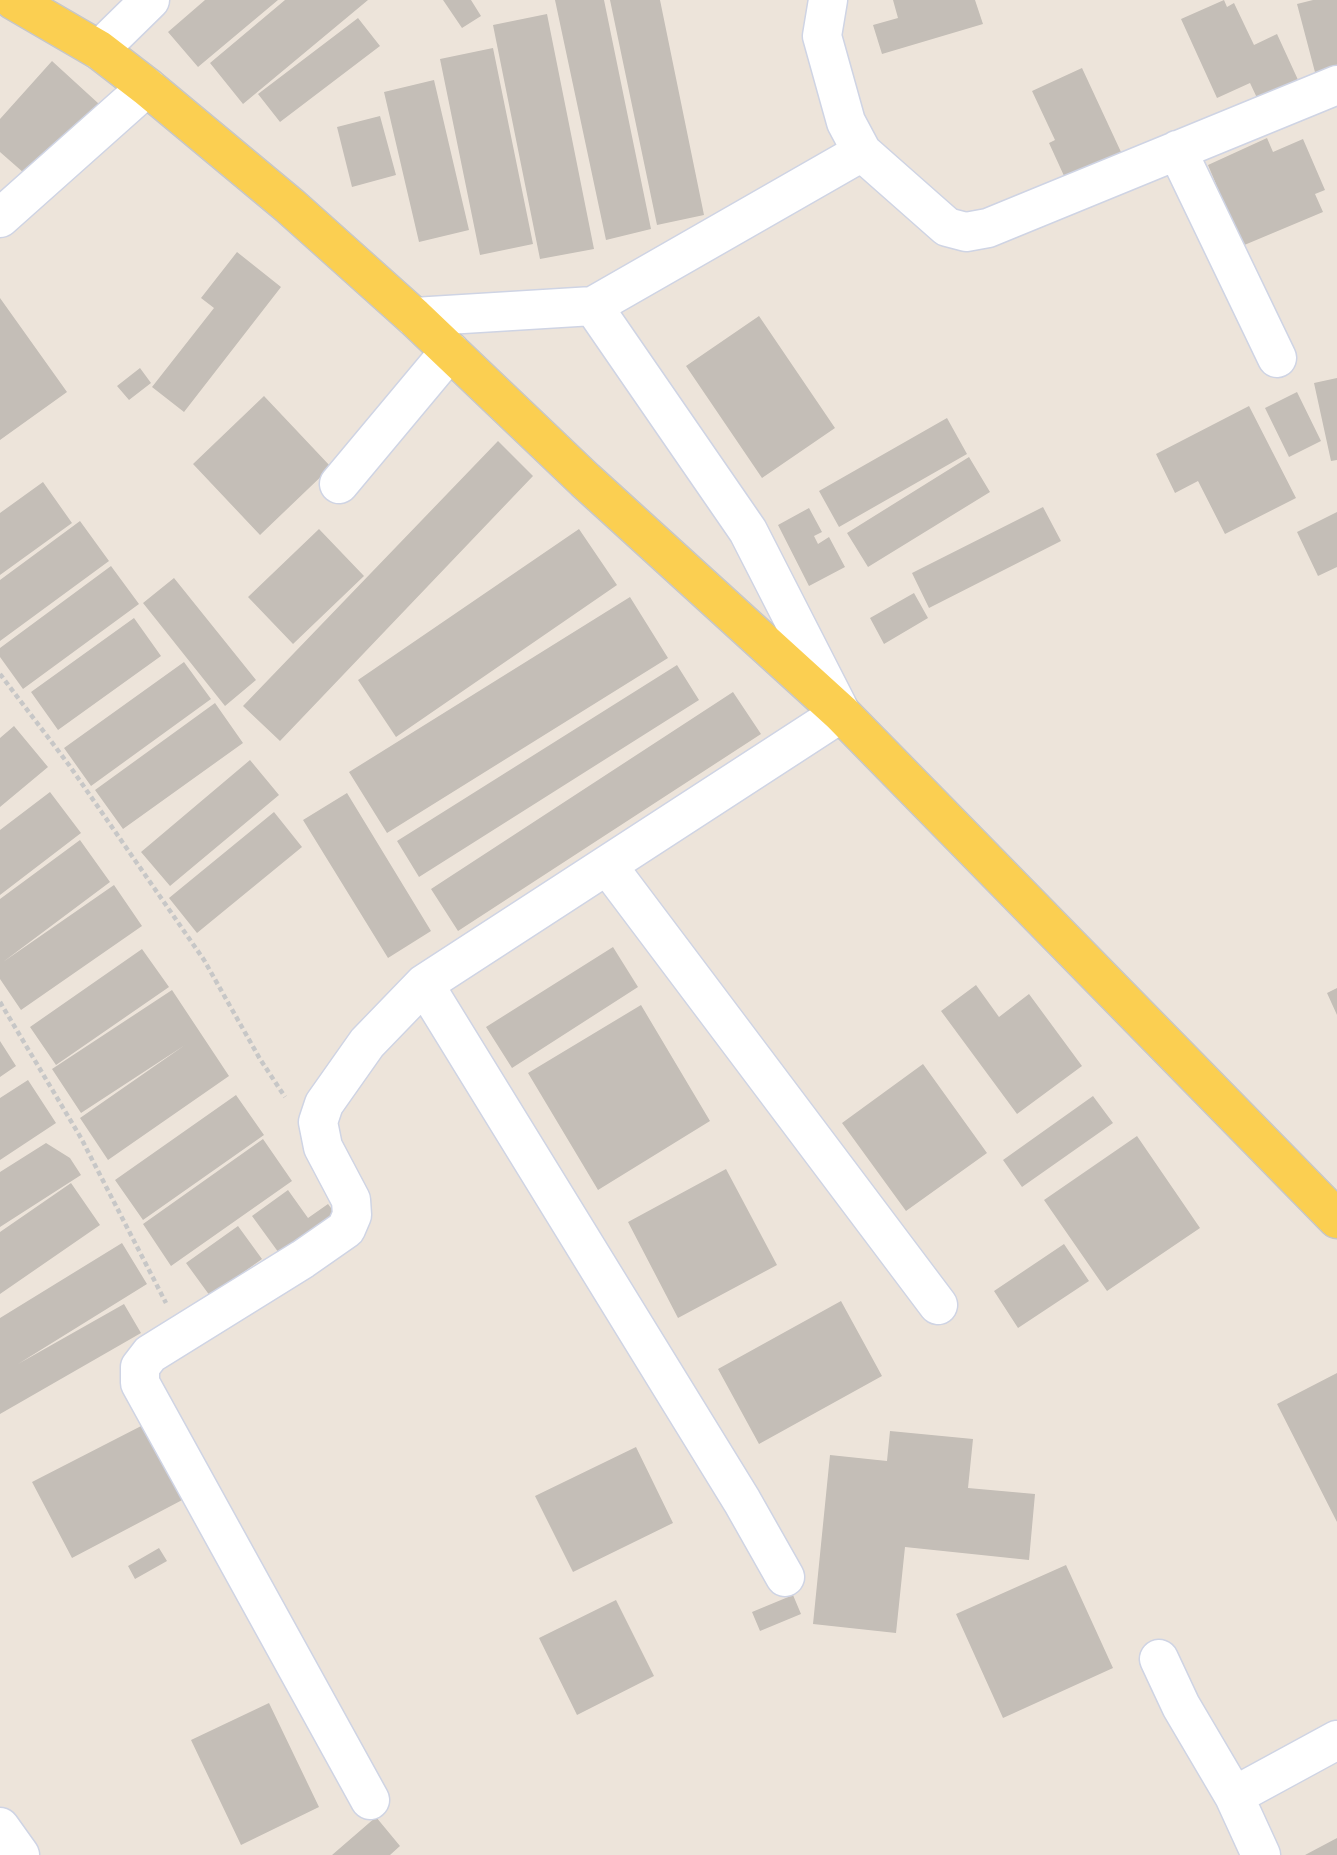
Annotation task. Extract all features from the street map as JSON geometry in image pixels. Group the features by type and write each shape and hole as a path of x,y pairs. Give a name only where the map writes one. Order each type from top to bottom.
{"main road":[{"path":"13,0 99,50 147,87 290,206 414,317 585,480 841,713 1337,1219"}],"street":[{"path":"99,50 150,0"},
{"path":"828,0 822,36 846,122 862,152 947,228 967,232 988,228 1337,85"},
{"path":"0,218 147,87"},
{"path":"1177,150 1277,358"},
{"path":"414,317 593,306 862,152"},
{"path":"370,1800 140,1383 140,1367 150,1354 303,1259 345,1229 352,1215 351,1200 323,1147 318,1122 324,1104 367,1043 424,984 841,713 748,531 593,306"},
{"path":"339,484 450,351"},
{"path":"607,865 938,1305"},
{"path":"424,984 742,1501 785,1577"},
{"path":"1159,1659 1181,1706 1234,1796 1261,1855"},
{"path":"1234,1796 1337,1740"},
{"path":"0,1827 20,1855"}],"path":[{"path":"0,674 69,765 204,960 260,1059 296,1113 318,1122"},
{"path":"0,1002 81,1138 183,1335"}],"building":[{"path":"205,0 278,0 198,67 168,32"},
{"path":"285,0 368,0 243,104 210,63"},
{"path":"443,0 471,0 481,16 462,28"},
{"path":"555,0 604,0 651,229 606,240"},
{"path":"610,0 660,0 704,215 657,225"},
{"path":"893,0 975,0 983,24 882,54 873,25 898,18"},
{"path":"1224,0 1227,7 1234,3 1254,45 1277,34 1299,82 1258,100 1250,83 1217,98 1181,19"},
{"path":"1313,0 1337,0 1337,70 1316,76 1297,4"},
{"path":"547,14 594,249 540,259 493,25"},
{"path":"358,18 380,46 280,122 258,94"},
{"path":"493,48 533,244 480,255 440,59"},
{"path":"52,61 99,104 32,180 0,152 0,119"},
{"path":"1082,68 1121,152 1065,178 1049,143 1055,140 1032,91"},
{"path":"434,80 469,230 419,242 384,92"},
{"path":"380,116 396,175 352,187 337,127"},
{"path":"1267,138 1273,152 1303,139 1325,190 1315,194 1323,212 1242,246 1208,165"},
{"path":"237,252 281,287 184,412 152,387 214,308 201,298"},
{"path":"0,298 67,392 0,440"},
{"path":"759,316 835,428 762,478 686,366"},
{"path":"140,368 151,383 129,400 117,386"},
{"path":"1337,378 1337,460 1331,461 1314,383"},
{"path":"1297,392 1321,441 1289,457 1265,408"},
{"path":"264,396 331,467 260,535 193,464"},
{"path":"1249,406 1296,498 1225,534 1198,481 1175,493 1156,454"},
{"path":"947,418 967,454 839,527 819,491"},
{"path":"498,441 533,476 280,741 243,706"},
{"path":"969,457 990,492 868,567 847,533"},
{"path":"43,482 72,523 0,575 0,513"},
{"path":"1043,507 1061,541 929,608 912,573"},
{"path":"809,508 822,532 814,536 818,544 829,537 845,567 809,586 778,525"},
{"path":"1337,512 1337,567 1318,576 1297,532"},
{"path":"80,521 109,561 0,641 0,580"},
{"path":"319,529 364,576 293,644 248,597"},
{"path":"579,529 617,585 396,737 358,680"},
{"path":"111,566 139,604 23,689 0,657 0,648"},
{"path":"174,578 256,680 225,706 143,603"},
{"path":"914,593 928,618 884,644 870,618"},
{"path":"630,597 668,658 387,833 349,772"},
{"path":"134,618 161,656 58,730 31,692"},
{"path":"184,662 211,699 91,786 64,748"},
{"path":"677,665 699,700 419,877 397,841"},
{"path":"733,692 761,734 458,931 431,889"},
{"path":"215,703 243,743 123,829 95,790"},
{"path":"14,726 48,767 0,807 0,738"},
{"path":"250,760 279,795 170,886 141,852"},
{"path":"50,792 81,833 0,895 0,830"},
{"path":"347,793 431,931 388,958 303,820"},
{"path":"274,812 302,847 197,933 169,898"},
{"path":"80,840 110,882 3,962 114,885 142,926 21,1010 0,979 0,899"},
{"path":"613,947 638,987 512,1068 486,1027"},
{"path":"142,949 169,987 56,1065 30,1027"},
{"path":"976,985 999,1017 1029,994 1082,1066 1017,1114 941,1011"},
{"path":"1337,988 1337,1015 1327,993"},
{"path":"172,990 229,1076 108,1160 80,1118 185,1045 81,1113 52,1069"},
{"path":"641,1005 710,1121 598,1190 528,1073"},
{"path":"0,1041 16,1066 0,1077"},
{"path":"923,1064 987,1153 906,1211 842,1123"},
{"path":"28,1080 56,1123 0,1160 0,1098"},
{"path":"236,1095 264,1135 143,1220 115,1180"},
{"path":"1093,1096 1113,1123 1022,1187 1003,1160"},
{"path":"1137,1136 1200,1228 1107,1291 1044,1200"},
{"path":"263,1139 292,1181 171,1266 143,1224"},
{"path":"46,1143 70,1158 81,1175 0,1227 0,1172"},
{"path":"726,1169 777,1265 678,1318 628,1222"},
{"path":"71,1183 100,1225 0,1294 0,1232"},
{"path":"288,1190 308,1218 328,1204 340,1220 284,1260 252,1216"},
{"path":"238,1226 262,1259 210,1296 186,1263"},
{"path":"122,1243 147,1284 18,1364 124,1304 141,1333 0,1414 0,1318"},
{"path":"1064,1244 1089,1281 1018,1328 994,1291"},
{"path":"841,1301 882,1376 759,1444 718,1369"},
{"path":"1337,1373 1337,1522 1277,1404"},
{"path":"147,1423 186,1498 72,1558 32,1482"},
{"path":"890,1431 973,1439 968,1488 1035,1494 1029,1560 905,1547 896,1633 813,1624 830,1455 887,1461"},
{"path":"636,1447 673,1523 573,1572 535,1496"},
{"path":"159,1548 167,1561 135,1579 128,1566"},
{"path":"1066,1565 1113,1668 1003,1718 956,1614"},
{"path":"793,1595 801,1614 760,1631 752,1612"},
{"path":"616,1600 654,1676 577,1715 539,1638"},
{"path":"269,1703 319,1807 241,1845 191,1740"},
{"path":"376,1817 400,1846 390,1855 332,1855"},
{"path":"1337,1838 1337,1855 1305,1855"}]}
